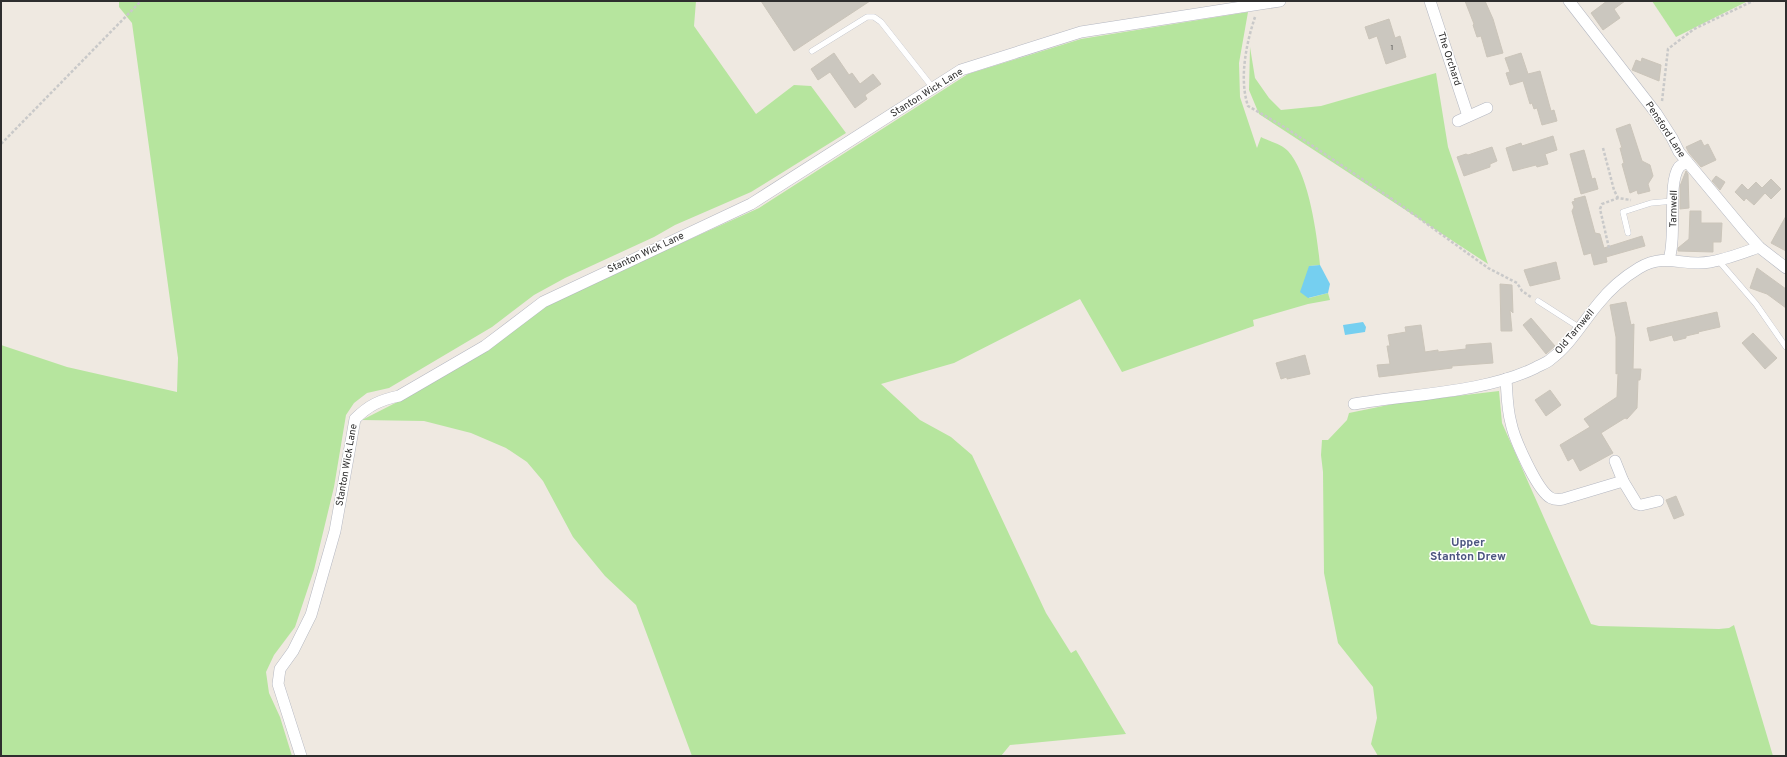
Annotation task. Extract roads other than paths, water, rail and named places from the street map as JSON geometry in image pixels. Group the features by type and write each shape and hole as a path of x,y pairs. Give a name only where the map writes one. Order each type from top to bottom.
{"street":[{"name":"Stanton Wick Lane","path":"301,756 278,684 280,669 293,651 311,615 335,531 355,419 365,408 383,400 399,396 485,346 543,302 752,204 962,70 1081,32 1280,1"},
{"name":"The Orchard","path":"1430,1 1463,118 1487,108"},
{"name":"Pensford Lane","path":"1569,1 1656,113 1679,152 1687,162 1759,247 1786,268"},
{"name":"Tarnwell","path":"1669,260 1673,237 1674,188 1676,176 1679,167 1687,162"},
{"name":"Old Tarnwell","path":"1354,404 1479,385 1506,379 1551,360 1580,328 1599,302 1620,281 1640,268 1657,260 1688,263 1710,262 1734,257 1759,247"},
{"path":"1506,379 1513,429 1537,482 1546,495 1555,500 1563,499 1624,481"},
{"path":"1615,461 1637,504 1641,505 1658,501"}],"lane":[{"path":"812,51 867,17 874,17 881,22 934,88"},
{"path":"1628,233 1623,212 1651,203 1674,201"},
{"path":"1718,260 1756,304 1786,347"},
{"path":"1538,301 1580,328"}],"water":[{"path":"1320,265 1330,284 1328,293 1308,298 1300,292 1309,266"},
{"path":"1363,322 1366,327 1365,332 1345,335 1343,325"}],"district":[{"name":"Upper Stanton Drew","path":"1468,550"}]}
